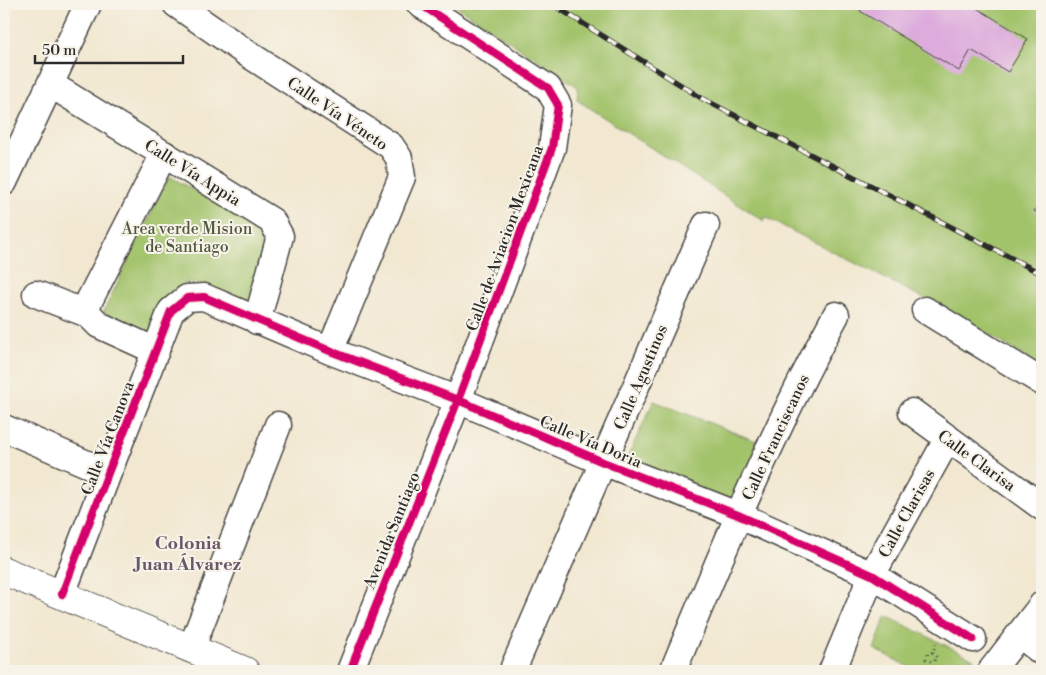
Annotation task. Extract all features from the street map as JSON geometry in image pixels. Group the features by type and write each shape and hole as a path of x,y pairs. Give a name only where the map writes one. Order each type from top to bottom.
{"main road":[{"path":"4,571 245,671"}],"street":[{"path":"4,182 88,4"},
{"name":"Calle Vía Véneto","path":"176,4 248,54 391,146 400,158 402,176 330,351"},
{"name":"Calle de Aviacion Mexicana","path":"420,4 548,88 558,106 552,148 458,400"},
{"name":"Calle Vía Appia","path":"50,84 272,221 280,236 257,321"},
{"path":"88,314 87,305 164,154"},
{"name":"Calle Agustinos","path":"514,667 706,225"},
{"path":"36,294 88,314 99,325 156,350"},
{"name":"Calle Vía Doria","path":"187,298 204,297 330,351 458,400 603,462 738,515 872,575 973,639"},
{"name":"Calle Vía Canova","path":"62,594 171,311 187,298"},
{"path":"925,310 1042,382"},
{"name":"Calle Franciscanos","path":"673,671 738,515 804,374 836,315"},
{"name":"Avenida Santiago","path":"350,671 458,400"},
{"name":"Calle Clarisa","path":"912,412 1042,507"},
{"path":"191,649 278,426"},
{"path":"4,428 108,473"},
{"name":"Calle Clarisas","path":"832,671 872,575 948,438"},
{"path":"990,671 1042,605"},
{"path":"1020,635 1042,652"}],"path":[{"path":"933,652 946,622"}],"green space":[{"path":"453,4 1042,4 1042,368 970,322 765,217 764,221 577,100 578,87"},
{"name":"Area verde Mision de Santiago","path":"169,176 276,238 246,304 187,281 158,336 103,313"},
{"path":"654,401 761,443 734,504 626,460"},
{"path":"886,616 974,659 967,671 917,671 874,649"}],"building":[{"path":"865,4 970,4 1028,39 1008,72 971,50 959,71 860,11"},
{"path":"1042,199 1042,216 1034,211"}],"railway":[{"path":"552,4 703,99 1042,274"}],"cycle path":[{"path":"350,671 458,400 552,148 558,105 548,88 420,4"},
{"path":"62,594 171,311 187,298 204,297 330,351 458,400 603,462 738,515 872,575 973,639"}],"district":[{"name":"Colonia Juan Álvarez","path":"188,553"}]}
